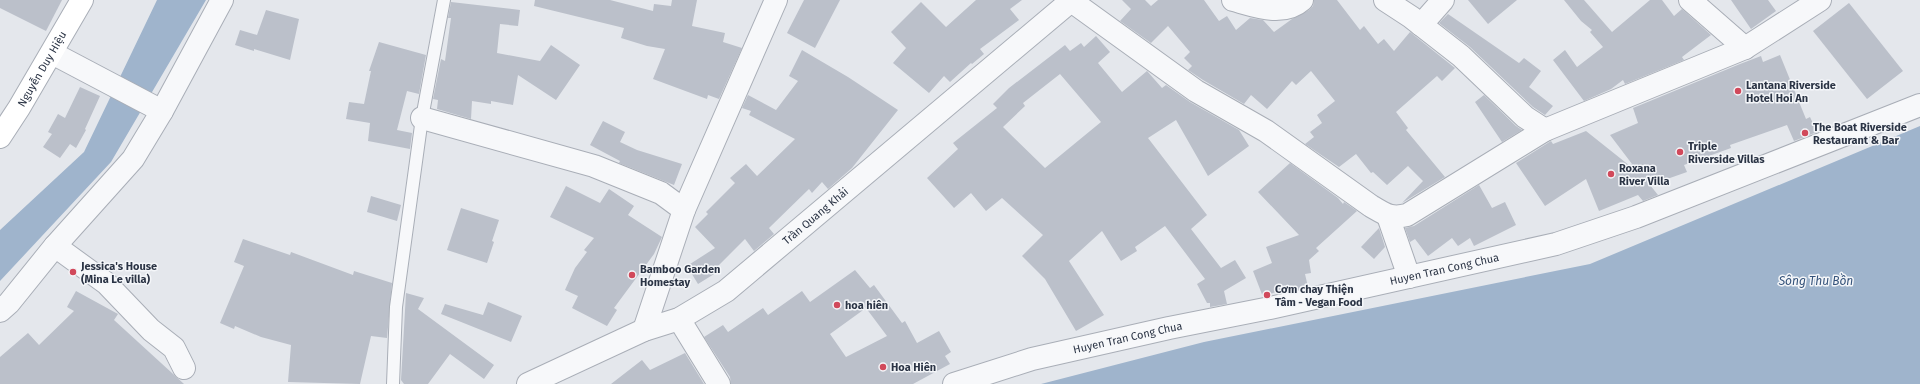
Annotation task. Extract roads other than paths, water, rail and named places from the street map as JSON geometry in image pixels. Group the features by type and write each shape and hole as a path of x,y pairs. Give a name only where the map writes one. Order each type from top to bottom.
{"main road":[{"name":"Nguyễn Duy Hiệu","path":"0,137 82,0"}],"street":[{"path":"0,311 9,303 55,246 133,158 162,111 222,0"},
{"path":"644,330 684,210 776,0"},
{"path":"1071,0 1196,91 1266,131 1388,216 1396,218 1407,215 1545,130 1744,48 1768,32 1797,16 1820,0"},
{"name":"Trần Quang Khải","path":"528,384 644,330 679,319 726,291 1071,0"},
{"path":"1234,0 1273,10 1287,9 1302,0"},
{"path":"1385,0 1421,25 1461,56 1525,117 1545,130"},
{"path":"1421,25 1443,0"},
{"path":"1690,0 1744,48"},
{"path":"52,52 162,111"},
{"name":"Huyen Tran Cong Chua","path":"954,384 1032,358 1556,244 1636,217 1920,105"},
{"path":"422,118 594,166 661,193 684,210"},
{"path":"1388,216 1409,277"},
{"path":"55,246 106,283 151,330 174,348 184,368"},
{"path":"679,319 719,384"}],"lane":[{"path":"393,384 396,307 422,118 444,0"}],"water":[{"path":"157,0 206,0 111,162 0,281 0,230 84,152"},
{"name":"Sông Thu Bồn","path":"1920,126 1920,384 1041,384 1204,342 1590,264"}],"place":[{"name":"Lantana Riverside Hotel Hoi An","path":"1738,91"},
{"name":"The Boat Riverside Restaurant & Bar","path":"1805,133"},
{"name":"Triple Riverside Villas","path":"1680,152"},
{"name":"Roxana River Villa","path":"1611,174"},
{"name":"Jessica's House (Mina Le villa)","path":"73,272"},
{"name":"Bamboo Garden Homestay","path":"632,275"},
{"name":"Cơm chay Thiện Tâm - Vegan Food","path":"1267,295"},
{"name":"hoa hiên","path":"837,305"},
{"name":"Hoa Hiên","path":"883,367"}]}
